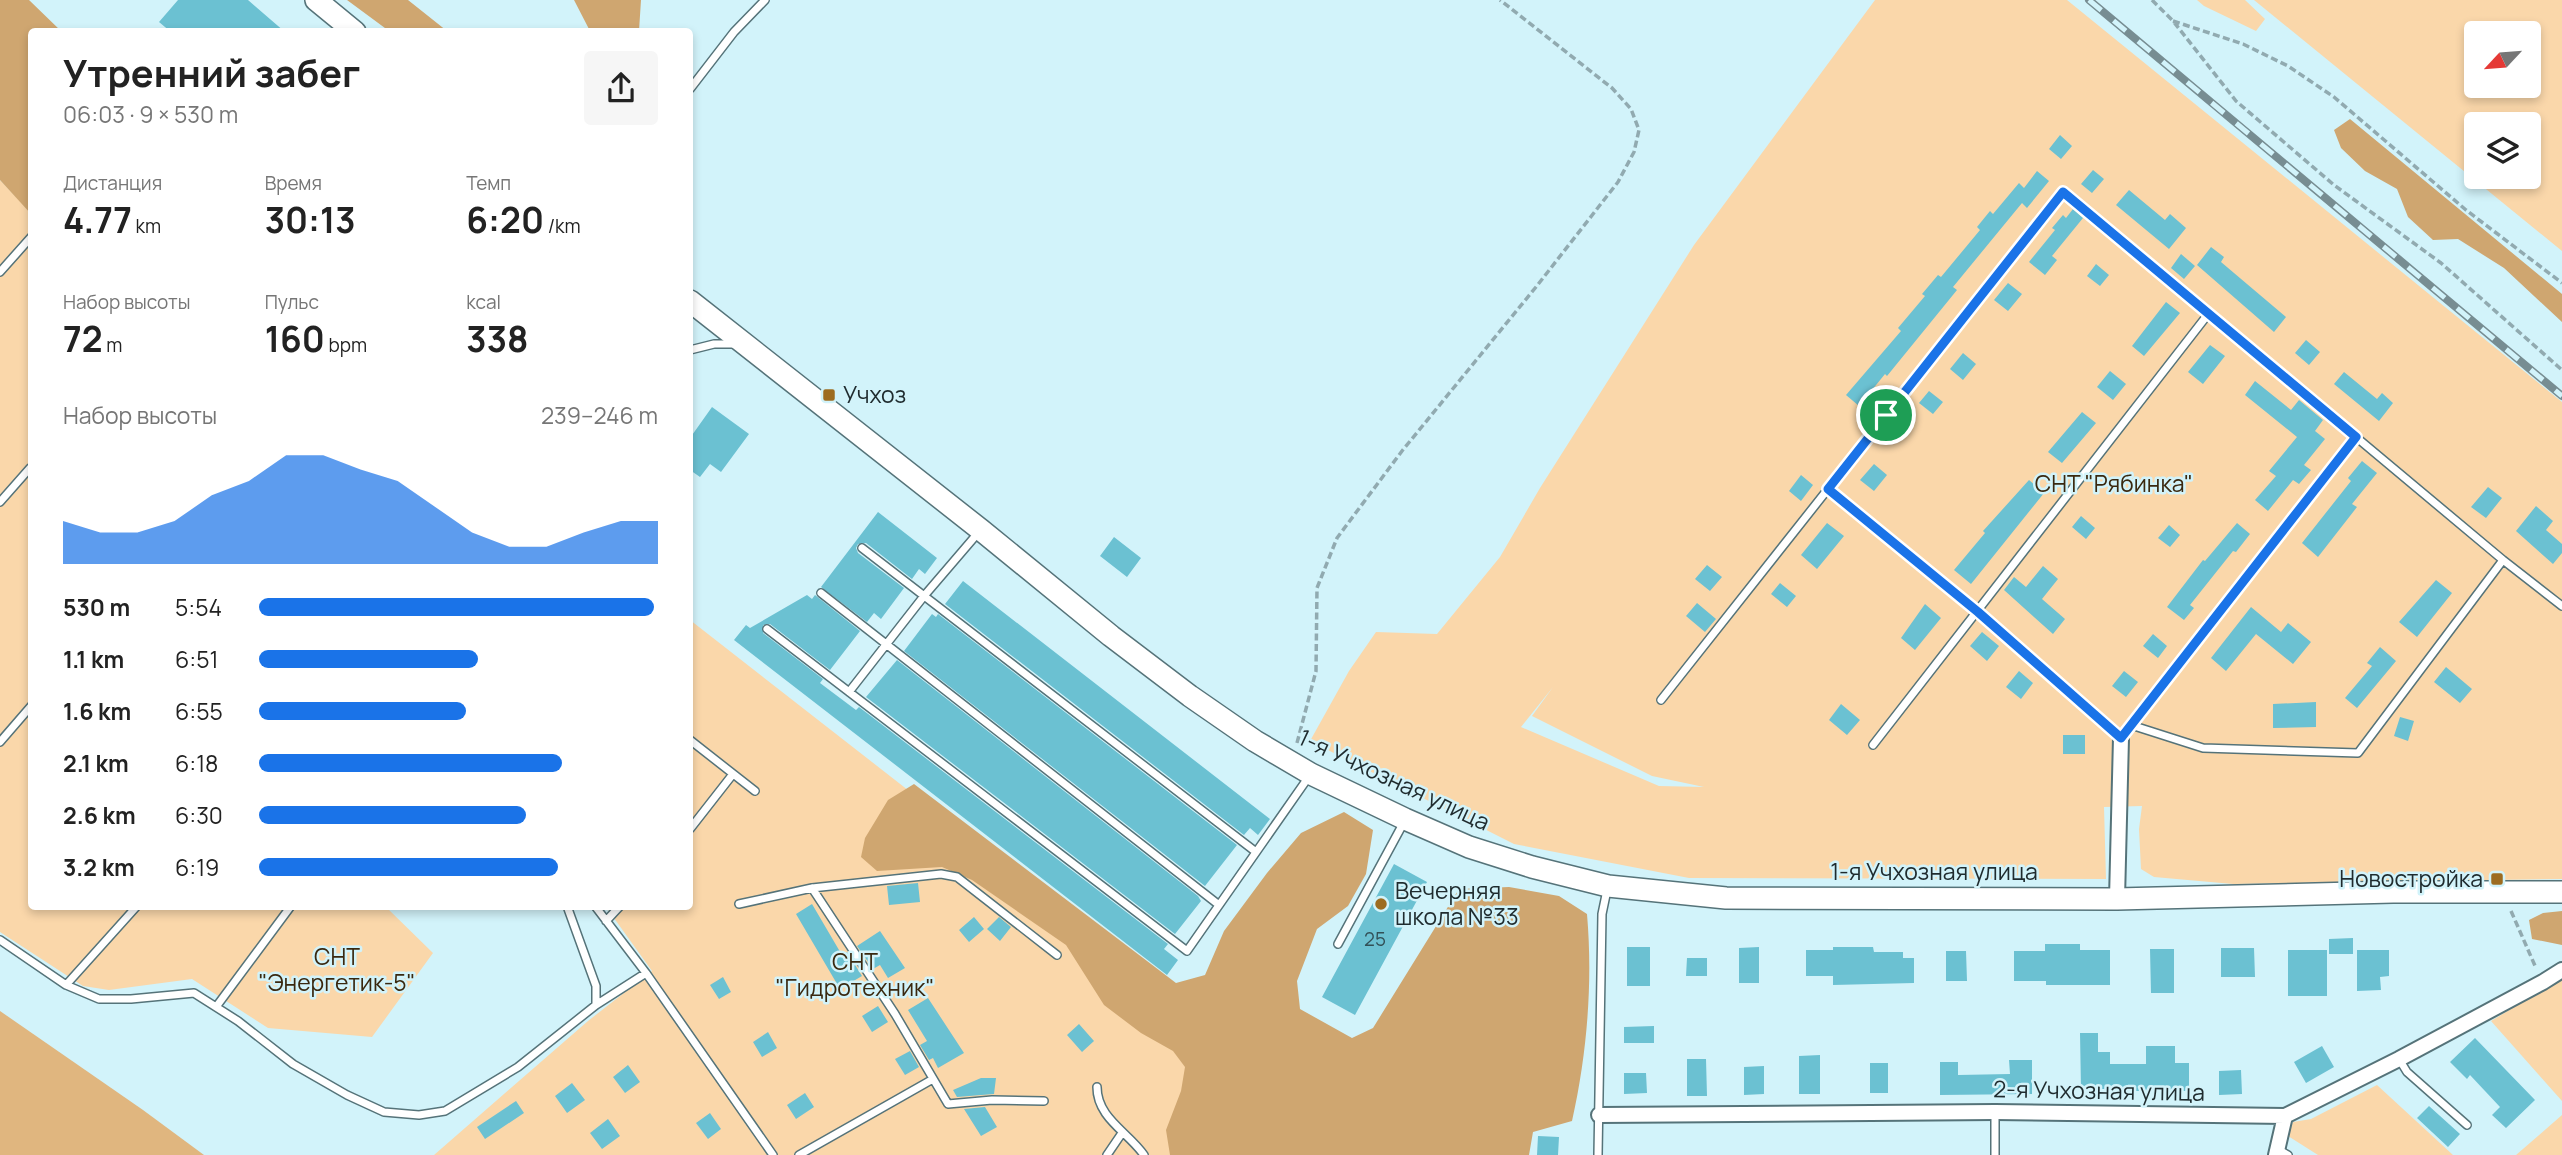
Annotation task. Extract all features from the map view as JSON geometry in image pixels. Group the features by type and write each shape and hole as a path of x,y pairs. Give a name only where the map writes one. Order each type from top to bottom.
{"street":[{"path":"316,0 350,28"},
{"name":"1-я Учхозная улица","path":"693,304 981,530 1111,636 1255,741 1311,774 1405,820 1469,847 1532,867 1608,886 1726,898 2117,899 2393,892 2562,892"},
{"path":"2117,899 2121,738"},
{"name":"2-я Учхозная улица","path":"1599,1115 1995,1112 2285,1116 2399,1059 2562,970"},
{"path":"2281,1153 2285,1116"}],"lane":[{"path":"693,85 734,32 765,0"},
{"path":"1661,700 2063,192 2503,561 2562,606"},
{"path":"0,272 28,240"},
{"path":"1873,745 2209,313"},
{"path":"693,349 714,344 743,344"},
{"path":"1828,489 1978,612 2121,738 2356,437"},
{"path":"0,502 28,470"},
{"path":"849,692 924,596 981,530"},
{"path":"862,548 1256,852"},
{"path":"2131,725 2203,748 2358,753 2503,561"},
{"path":"821,593 1219,905"},
{"path":"767,629 1187,951 1311,774"},
{"path":"0,742 28,710"},
{"path":"693,742 755,791"},
{"path":"693,825 733,774"},
{"path":"1338,944 1405,820"},
{"path":"739,904 812,888 941,874 957,877 1057,955"},
{"path":"1598,1155 1602,914 1608,886"},
{"path":"812,888 895,1014 948,1104 992,1100 1044,1101"},
{"path":"66,985 133,910"},
{"path":"216,1007 288,910"},
{"path":"568,910 596,986 596,1005"},
{"path":"598,910 646,973 773,1155"},
{"path":"606,921 616,910"},
{"path":"0,940 66,985 99,999 194,993 238,1021 293,1064 347,1095 384,1112 419,1115 445,1111 518,1067 596,1005 646,973"},
{"path":"2399,1059 2407,1072 2467,1125"},
{"path":"799,1155 933,1079"},
{"path":"1097,1087 1097,1100 1122,1133 1144,1155"},
{"path":"1995,1112 1995,1155"},
{"path":"1107,1155 1122,1133"}],"path":[{"path":"1291,762 1316,671 1317,588 1337,538 1402,452 1618,182 1634,152 1639,131 1631,109 1612,88 1500,0"},
{"path":"2152,0 2173,21 2236,101 2334,186 2441,263 2562,370"},
{"path":"2173,21 2243,44 2288,66 2334,97 2466,210 2562,282"},
{"path":"2503,892 2543,982"}],"green space":[{"name":"СНТ \"Рябинка\"","path":"1875,0 2067,0 2562,402 2562,879 2233,884 2154,877 2141,869 2139,829 2142,806 2104,807 2106,879 1689,878 1514,844 1310,741 1349,671 1376,632 1437,634 1500,557 1540,488 1694,245","holes":["1553,687 1532,716 1652,776 1704,787 1659,786 1521,727"]},
{"path":"2197,0 2245,0 2265,19 2256,31"},
{"path":"2254,0 2562,0 2562,251 2486,189 2541,189 2541,112 2464,112 2464,171"},
{"name":"СНТ \"Энергетик-5\"","path":"0,180 28,210 28,910 389,910 433,953 372,1037 268,1028 192,979 109,990 83,986 0,932"},
{"name":"СНТ \"Гидротехник\"","path":"693,622 1177,1000 1261,1155 434,1155 588,1021 652,971 608,910 693,910"},
{"path":"2562,978 2562,1101 2491,1021"},
{"path":"2377,1085 2453,1155 2318,1155 2288,1136 2293,1122 2311,1119"},
{"path":"2562,1115 2562,1155 2516,1155"}],"shaded area":[{"path":"0,0 29,0 58,28 28,28 28,211 0,180"},
{"path":"347,0 408,0 443,28 385,28"},
{"path":"574,0 641,0 639,28 588,28"},
{"path":"2350,119 2562,294 2562,322 2504,268 2458,239 2433,240 2408,217 2397,189 2365,171 2341,148 2334,130"},
{"path":"914,784 1176,983 1205,975 1224,931 1301,833 1344,812 1373,830 1366,874 1348,906 1317,929 1297,981 1300,1009 1352,1038 1373,1028 1459,889 1509,887 1559,896 1587,914 1589,940 1587,1018 1582,1070 1572,1121 1533,1132 1529,1155 1170,1155 1166,1130 1181,1091 1185,1067 1173,1051 1141,1033 1104,1005 1066,945 972,880 942,867 877,871 861,857 865,838 888,800"},
{"path":"2562,911 2562,945 2532,939 2529,920 2543,913"},
{"path":"0,1011 143,1110 204,1155 0,1155"}],"building":[{"path":"178,0 248,0 280,28 166,28 159,22"},
{"path":"2060,135 2072,146 2061,159 2049,149"},
{"path":"2093,170 2104,179 2092,193 2081,184"},
{"path":"2037,171 2049,181 2027,208 2022,203 1953,287 1957,290 1859,406 1846,395 1901,331 1898,328 1925,296 1922,294 1938,275 1941,277 1980,230 1977,227 1990,211 1993,214 2019,183 2024,188"},
{"path":"2129,190 2165,220 2170,214 2186,228 2169,249 2116,205"},
{"path":"2073,209 2083,218 2052,256 2057,260 2045,275 2029,262 2055,230 2052,228 2063,215 2066,218"},
{"path":"2211,247 2224,257 2221,262 2286,317 2274,332 2197,265"},
{"path":"2181,254 2195,266 2184,279 2171,268"},
{"path":"2096,264 2109,275 2100,286 2087,276"},
{"path":"2008,283 2022,294 2008,311 1994,300"},
{"path":"2166,302 2180,313 2144,356 2132,346"},
{"path":"2306,340 2320,352 2309,365 2295,353"},
{"path":"2210,345 2225,356 2203,384 2188,372"},
{"path":"1963,353 1976,364 1963,380 1950,369"},
{"path":"2110,371 2126,384 2113,400 2097,387"},
{"path":"2344,372 2377,399 2382,393 2393,403 2379,421 2334,384"},
{"path":"2255,381 2291,410 2299,400 2323,420 2315,431 2325,439 2304,465 2311,470 2299,484 2293,480 2268,511 2255,500 2276,476 2269,471 2297,437 2245,395"},
{"path":"1929,391 1943,402 1933,414 1919,403"},
{"path":"712,407 749,434 721,472 710,464 700,477 693,472 693,434"},
{"path":"2082,412 2096,423 2062,463 2048,452"},
{"path":"2362,461 2377,473 2352,504 2357,507 2318,557 2302,543 2351,481 2348,478"},
{"path":"1874,464 1887,475 1874,491 1860,480"},
{"path":"1801,475 1813,485 1801,501 1789,491"},
{"path":"2029,480 2044,493 1971,584 1954,570 1985,533 1983,531"},
{"path":"2488,487 2502,498 2486,518 2471,507"},
{"path":"2536,506 2553,521 2546,530 2562,544 2562,553 2553,564 2516,531"},
{"path":"878,512 937,558 925,574 919,569 912,579 866,543 858,544 858,553 904,588 881,619 874,613 867,622 821,587"},
{"path":"2081,516 2095,528 2086,539 2072,527"},
{"path":"1827,523 1844,536 1817,569 1801,555"},
{"path":"2237,523 2250,534 2190,605 2194,608 2184,620 2167,607 2203,560 2205,561"},
{"path":"2169,525 2180,535 2170,547 2158,538"},
{"path":"1114,537 1141,558 1127,577 1100,556"},
{"path":"1707,565 1722,577 1710,591 1695,579"},
{"path":"2043,566 2058,579 2042,599 2065,619 2053,634 2004,590 2014,577 2026,587"},
{"path":"2436,580 2452,593 2417,637 2399,622"},
{"path":"963,581 1270,819 1258,835 1250,828 1244,835 945,604"},
{"path":"1780,583 1796,596 1787,607 1771,594"},
{"path":"807,595 812,599 815,595 860,631 830,670 770,624 763,625 763,633 823,679 820,683 856,710 859,707 1168,944 1164,949 1178,960 1167,975 734,640 746,625 750,628"},
{"path":"1697,603 1716,619 1705,632 1686,616"},
{"path":"1925,604 1941,618 1915,650 1901,638"},
{"path":"2251,607 2281,632 2288,623 2311,642 2293,664 2256,634 2226,671 2211,658"},
{"path":"932,614 936,617 938,614 1237,845 1205,886 904,651"},
{"path":"1982,632 1999,646 1987,661 1970,646"},
{"path":"2153,634 2167,646 2158,658 2143,646"},
{"path":"2380,647 2396,661 2357,708 2345,698 2372,666 2367,663"},
{"path":"897,660 1198,896 1201,901 1175,934 866,697"},
{"path":"2446,667 2472,689 2460,703 2434,682"},
{"path":"2019,671 2033,683 2021,699 2006,687"},
{"path":"2124,671 2138,682 2126,697 2112,686"},
{"path":"2316,702 2316,727 2273,728 2273,704"},
{"path":"1841,704 1860,720 1847,735 1829,720"},
{"path":"2400,717 2414,721 2408,741 2394,736"},
{"path":"2063,735 2085,735 2085,754 2063,754"},
{"path":"1394,864 1427,882 1355,1015 1322,997"},
{"path":"918,883 920,902 889,905 887,886"},
{"path":"812,904 839,950 843,955 847,952 862,976 840,989 796,914"},
{"path":"974,917 984,929 969,942 959,930"},
{"path":"999,917 1011,927 1000,941 987,929"},
{"path":"880,931 905,968 888,978 880,965 873,969 857,946"},
{"path":"2353,938 2353,954 2329,954 2329,939"},
{"path":"2045,944 2080,944 2080,950 2110,950 2110,985 2046,985 2046,981 2014,981 2014,951 2045,951"},
{"path":"1627,947 1650,947 1650,986 1627,986"},
{"path":"1759,947 1759,983 1739,983 1739,948"},
{"path":"1833,947 1873,947 1874,952 1903,952 1903,958 1914,958 1914,983 1833,985 1833,976 1806,976 1806,950 1833,950"},
{"path":"2221,948 2254,948 2255,977 2221,977"},
{"path":"2150,949 2174,949 2174,993 2151,993"},
{"path":"2288,950 2327,950 2327,996 2288,996"},
{"path":"2357,950 2389,950 2389,976 2380,977 2381,990 2357,991"},
{"path":"1946,951 1966,951 1967,981 1946,981"},
{"path":"1687,958 1707,958 1707,976 1686,976"},
{"path":"723,977 731,992 719,999 710,985"},
{"path":"928,998 964,1053 938,1068 933,1058 929,1060 920,1045 927,1041 908,1010"},
{"path":"878,1006 888,1022 872,1032 862,1016"},
{"path":"1079,1024 1094,1041 1082,1052 1067,1035"},
{"path":"1654,1026 1654,1043 1624,1043 1624,1027"},
{"path":"768,1032 777,1048 762,1057 753,1042"},
{"path":"2080,1033 2098,1033 2098,1052 2110,1052 2110,1064 2146,1064 2146,1046 2175,1046 2175,1063 2189,1063 2189,1091 2081,1089"},
{"path":"2475,1038 2535,1100 2506,1128 2492,1115 2500,1107 2470,1075 2467,1079 2450,1062"},
{"path":"2322,1046 2334,1067 2306,1083 2294,1062"},
{"path":"910,1051 919,1067 905,1075 895,1059"},
{"path":"1820,1055 1820,1094 1799,1094 1799,1056"},
{"path":"1687,1059 1706,1059 1707,1096 1687,1096"},
{"path":"2009,1060 2032,1060 2032,1094 1940,1095 1940,1062 1958,1062 1958,1075 2010,1074"},
{"path":"1870,1063 1888,1063 1888,1093 1870,1093"},
{"path":"628,1065 640,1082 625,1093 613,1077"},
{"path":"1764,1066 1764,1094 1744,1095 1744,1067"},
{"path":"2241,1070 2242,1094 2219,1095 2219,1071"},
{"path":"1624,1073 1646,1073 1647,1093 1624,1094"},
{"path":"981,1078 996,1078 994,1094 957,1097 953,1090"},
{"path":"572,1083 585,1100 567,1113 555,1096"},
{"path":"805,1093 814,1107 796,1119 787,1105"},
{"path":"516,1101 524,1113 485,1139 477,1127"},
{"path":"2429,1106 2460,1134 2448,1147 2417,1118"},
{"path":"985,1107 997,1127 981,1136 964,1109"},
{"path":"710,1113 721,1129 708,1139 696,1123"},
{"path":"608,1119 620,1136 602,1149 590,1133"},
{"path":"1538,1136 1559,1137 1558,1155 1537,1155"}],"railway":[{"path":"2089,0 2562,396"}],"place":[{"name":"Учхоз","path":"829,395"},
{"name":"Новостройка","path":"2497,879"},
{"name":"Вечерняя школа №33","path":"1381,904"}],"route":[{"path":"2063,192 2356,437 2121,738 1978,612 1828,489 1886,415 2063,192"}]}
